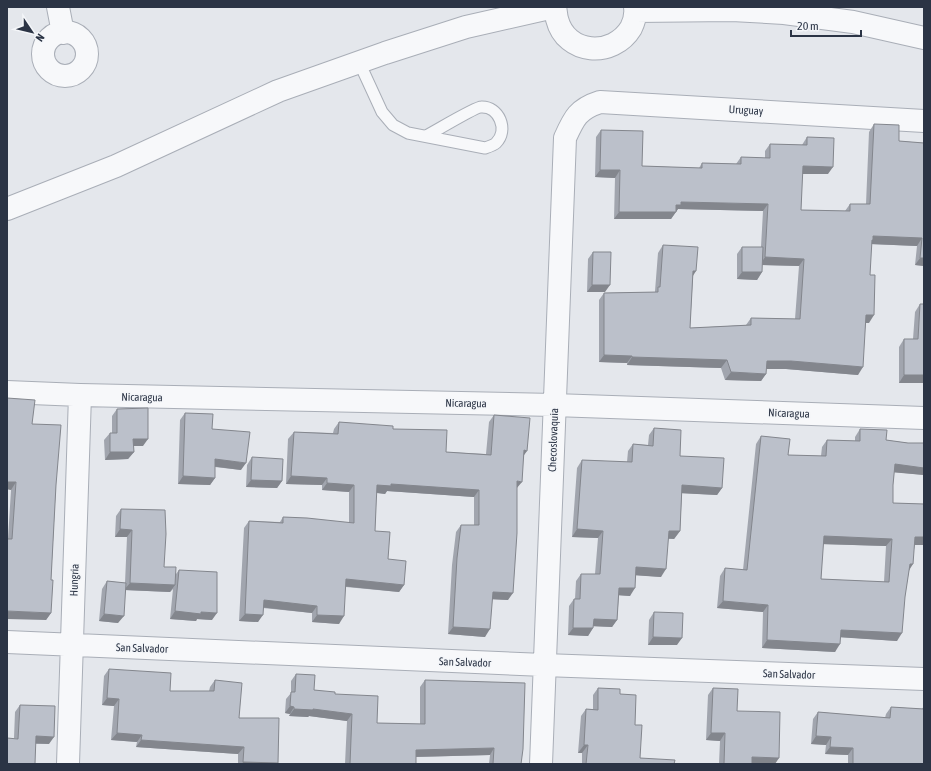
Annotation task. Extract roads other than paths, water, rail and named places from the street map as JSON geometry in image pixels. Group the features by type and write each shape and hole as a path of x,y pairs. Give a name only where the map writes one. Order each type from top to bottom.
{"street":[{"path":"58,7 63,33"},
{"path":"7,209 116,166 278,91 359,62 466,27 555,7 557,20 562,31 570,40 581,46 593,49 606,48 618,43 627,34 633,23 636,9 732,10 784,13 853,22 924,38"},
{"name":"Uruguay","path":"574,118 589,106 600,102 924,121"},
{"name":"Checoslovaquia","path":"541,764 565,138 574,118"},
{"name":"Nicaragua","path":"7,392 80,395 554,405 924,418"},
{"name":"Hungria","path":"68,764 80,395"},
{"name":"San Salvador","path":"7,642 544,665 924,679"}],"lane":[{"path":"359,62 382,112 393,125 408,133 485,148 496,143 502,130 500,118 492,108 480,106 426,136"}]}
